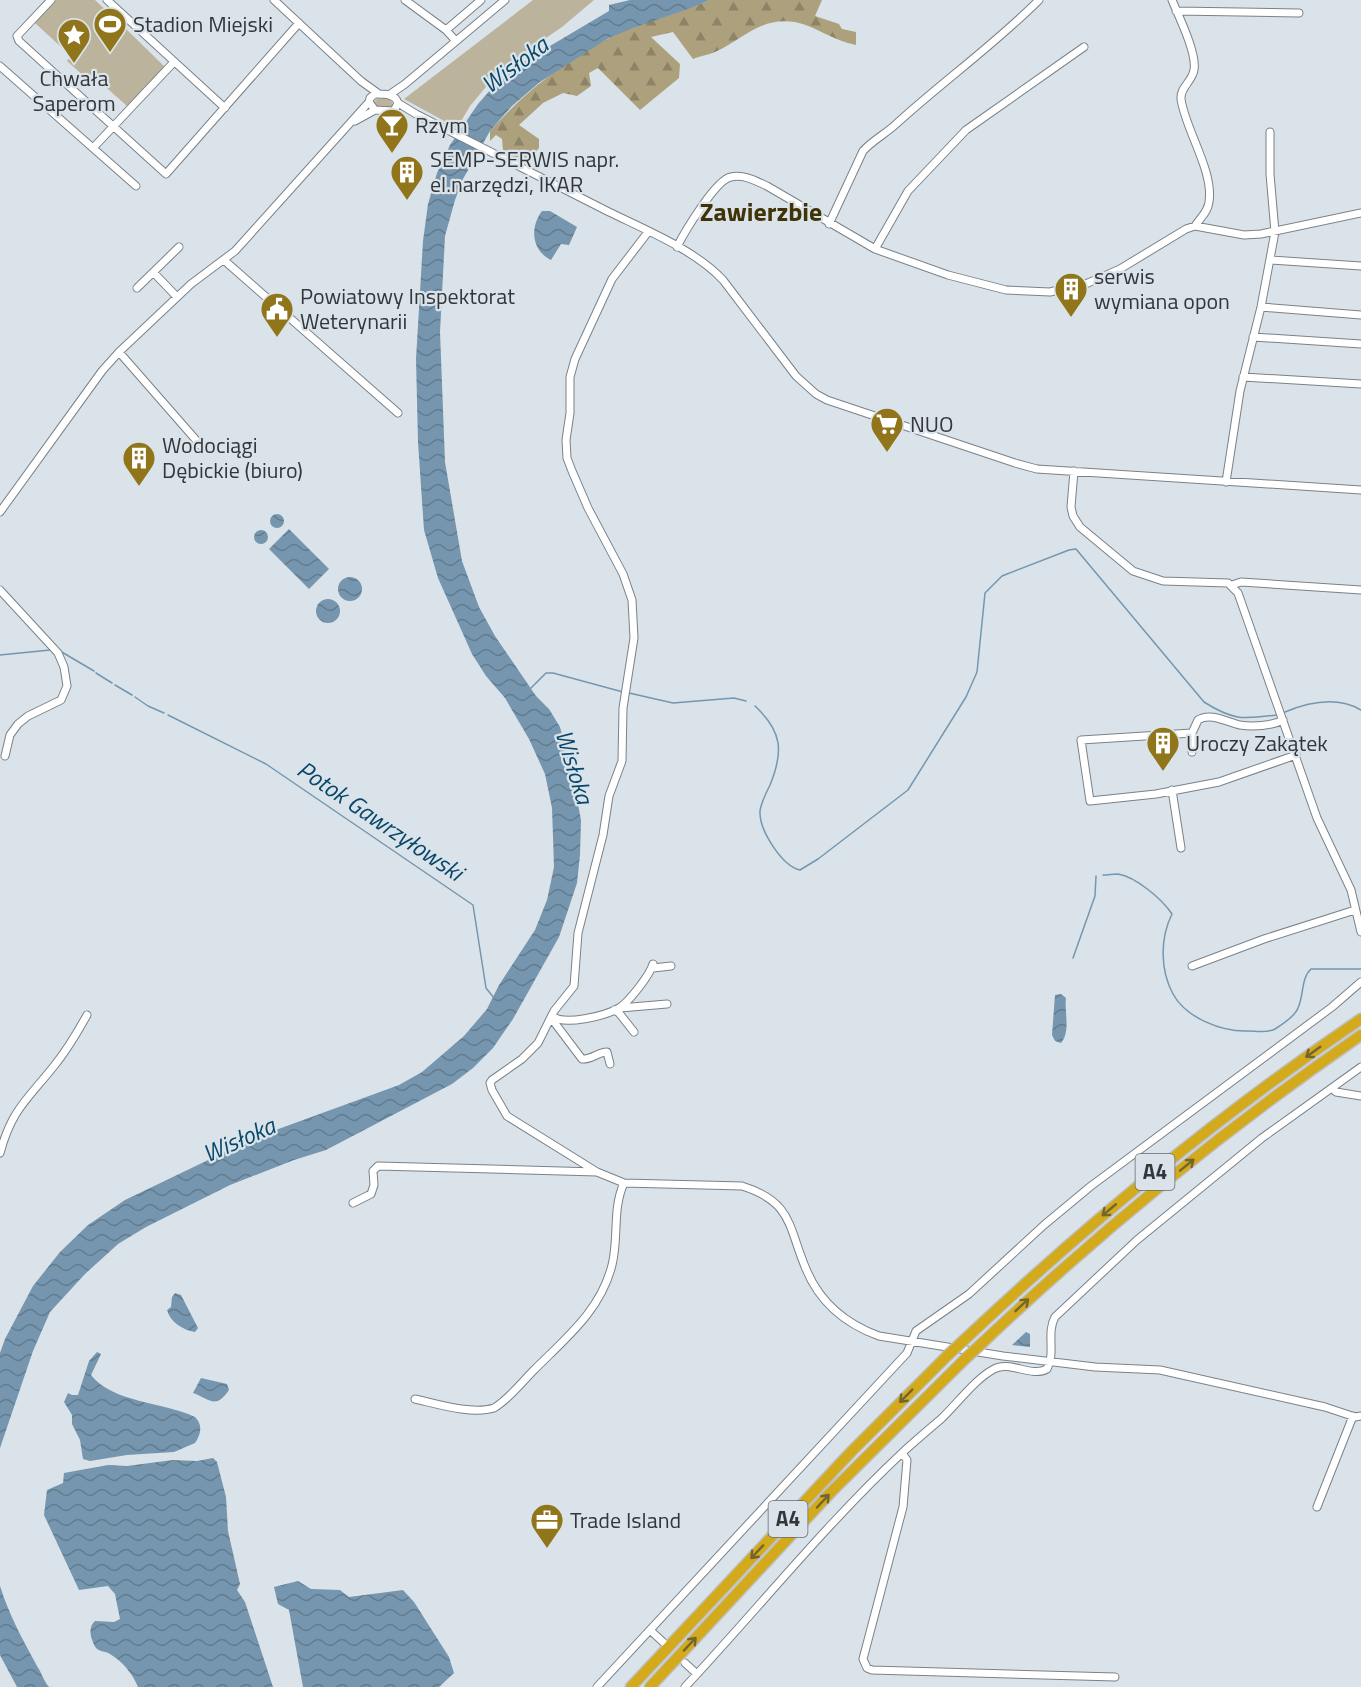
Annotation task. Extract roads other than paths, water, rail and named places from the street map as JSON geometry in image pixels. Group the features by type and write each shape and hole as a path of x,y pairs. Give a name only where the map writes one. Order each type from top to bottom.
{"highway":[{"name":"A4","path":"632,1687 851,1452 948,1355 1062,1250 1151,1175 1241,1105 1361,1019"},
{"name":"A4","path":"650,1687 854,1469 966,1358 1071,1261 1250,1116 1361,1035"}],"street":[{"path":"51,0 18,36 18,40 166,174 299,23"},
{"path":"107,0 225,108"},
{"path":"274,0 361,81 379,94 389,95 416,114 648,232 714,271 796,376 816,394 827,399 1037,469 1361,489"},
{"path":"405,0 446,30 455,40"},
{"path":"446,30 481,0"},
{"path":"389,95 505,0"},
{"path":"829,224 867,146 882,136 931,92 1011,27 1039,0"},
{"path":"1172,0 1194,57 1195,69 1192,78 1183,88 1180,96 1208,186 1209,202 1195,226"},
{"path":"1176,11 1299,13"},
{"path":"875,249 908,191 953,141 966,129 1084,46"},
{"path":"93,148 174,62"},
{"path":"0,66 136,186"},
{"path":"361,81 375,111"},
{"path":"394,111 405,84"},
{"path":"0,512 102,371 119,352 191,284 225,261 369,100 379,94"},
{"path":"348,126 375,111 416,114"},
{"path":"1227,482 1235,418 1261,308 1275,232 1270,174 1270,132"},
{"path":"676,247 710,196 722,182 731,177 743,177 767,186 875,249 975,283 1006,290 1050,292 1088,284 1120,269 1186,229 1195,226 1244,235 1275,232 1361,213"},
{"path":"648,232 612,279 575,359 570,377 570,413 566,440 567,458 588,508 627,584 633,607 634,638 622,715 622,761 609,796 603,835 579,933 575,980 570,992 551,1017 534,1048 492,1080 490,1086 507,1116 597,1172 624,1183 742,1186 759,1191 775,1202 786,1215 806,1269 818,1292 833,1310 865,1331 879,1336 1003,1356 1095,1367 1160,1370 1361,1416"},
{"path":"137,288 179,247"},
{"path":"1271,260 1361,266"},
{"path":"225,261 398,413"},
{"path":"154,273 177,297"},
{"path":"1261,308 1361,315"},
{"path":"1253,337 1361,344"},
{"path":"119,352 203,448"},
{"path":"1243,377 1361,384"},
{"path":"1074,471 1071,507 1073,516 1080,527 1133,571 1163,581 1224,582 1232,585 1238,593 1317,818 1344,873 1361,932"},
{"path":"1232,585 1241,582 1361,590"},
{"path":"0,590 55,651 67,680 64,696 18,724 10,735 5,756"},
{"path":"1192,752 1192,733 1198,720 1206,716 1245,726 1276,723 1283,720"},
{"path":"1192,733 1081,740 1090,801 1219,782 1296,755"},
{"path":"1172,790 1181,848"},
{"path":"1192,966 1264,939 1355,910"},
{"path":"617,1009 653,966 671,966"},
{"path":"597,1687 882,1381 907,1353 916,1331 969,1294 1044,1225 1091,1186 1332,1007 1361,982"},
{"path":"551,1017 564,1021 591,1017 617,1009 667,1004"},
{"path":"617,1009 634,1032"},
{"path":"0,1153 5,1134 15,1113 56,1063 87,1015"},
{"path":"551,1017 582,1059 607,1052 610,1064"},
{"path":"685,1687 817,1541 902,1453 994,1368 1003,1366 1044,1371 1051,1361 1051,1328 1055,1317 1146,1233 1262,1138 1361,1067"},
{"path":"1332,1088 1336,1092 1361,1096"},
{"path":"353,1203 371,1194 374,1185 373,1171 378,1166 597,1172"},
{"path":"415,1400 460,1408 485,1410 494,1408 577,1328 594,1306 609,1277 615,1254 618,1198 624,1183"},
{"path":"1317,1507 1353,1416"},
{"path":"902,1453 908,1460 903,1508 863,1659 867,1668 872,1670 1114,1677"},
{"path":"650,1630 663,1642"},
{"path":"685,1663 697,1674"}],"water":[{"path":"630,0 710,0 607,39 540,82 512,106 490,131 463,179 445,236 440,332 445,462 462,561 479,607 495,636 560,727 581,820 577,883 559,937 513,1019 493,1048 473,1068 452,1084 326,1150 230,1185 146,1227 118,1244 85,1274 50,1312 33,1351 0,1448 0,1353 33,1286 60,1252 88,1225 125,1200 273,1131 399,1085 422,1072 464,1036 487,1009 499,985 535,930 547,900 554,867 552,808 545,774 529,739 505,698 486,676 472,654 438,578 424,530 418,442 416,359 423,241 428,204 437,173 450,145 478,104 492,88 528,59 609,11 609,5"},
{"path":"542,211 550,211 577,227 569,245 561,244 551,260 539,250 534,238 538,217"},
{"path":"277,514 282,516 284,521 282,526 277,528 272,526 270,521 272,516"},
{"path":"289,529 329,569 309,589 269,549"},
{"path":"261,530 266,532 268,537 266,542 261,544 256,542 254,537 256,532"},
{"path":"350,577 359,580 362,589 359,598 350,601 341,598 338,589 341,580"},
{"path":"328,599 337,602 340,611 337,620 328,623 319,620 316,611 319,602"},
{"path":"1061,994 1066,998 1066,1033 1061,1043 1055,1041 1052,1035 1055,995"},
{"path":"175,1293 181,1295 198,1328 195,1332 178,1325 171,1318 167,1310 171,1307"},
{"path":"1026,1332 1030,1334 1030,1347 1012,1345"},
{"path":"97,1352 101,1354 91,1375 101,1384 125,1397 195,1417 200,1430 195,1443 174,1452 127,1455 90,1461 83,1459 80,1440 72,1424 72,1415 64,1402 68,1393 78,1395 89,1361"},
{"path":"201,1378 227,1384 229,1390 220,1400 208,1400 193,1393"},
{"path":"213,1458 217,1462 226,1497 228,1531 240,1584 237,1590 245,1602 273,1687 138,1687 123,1664 94,1645 90,1631 95,1621 114,1622 120,1619 115,1594 108,1586 79,1590 44,1515 47,1490 63,1483 64,1473 108,1465 127,1466"},
{"path":"298,1581 311,1589 340,1590 349,1597 403,1590 414,1602 449,1657 454,1673 439,1687 303,1687 289,1610 278,1604 274,1587"},
{"path":"0,1586 17,1627 49,1687 17,1687 0,1655"}],"waterway":[{"path":"755,706 771,724 779,752 760,811 763,828 779,855 800,870 818,859 908,790 966,697 977,672 985,593 1002,576 1069,550 1076,549 1204,702 1231,716 1277,715"},
{"name":"Potok Gawrzyłowski","path":"0,655 50,650"},
{"name":"Potok Gawrzyłowski","path":"60,651 94,671"},
{"name":"Potok Gawrzyłowski","path":"96,673 112,683"},
{"path":"531,688 546,673 553,673 623,692"},
{"name":"Potok Gawrzyłowski","path":"115,685 132,695"},
{"path":"629,693 673,703 734,698 746,701"},
{"name":"Potok Gawrzyłowski","path":"135,697 164,713"},
{"path":"1285,712 1323,702 1342,703 1361,710"},
{"name":"Potok Gawrzyłowski","path":"168,715 266,764 473,905 486,988 494,998"},
{"path":"1103,875 1118,874 1133,879 1168,908 1172,914 1165,933 1163,954 1169,985 1179,1003 1187,1010 1216,1026 1238,1031 1272,1030 1288,1020 1296,1011 1306,977 1311,969 1361,969"},
{"path":"1073,958 1095,896 1096,876"}],"place":[{"name":"Stadion Miejski","path":"110,53"},
{"name":"Chwała Saperom","path":"74,64"},
{"name":"Rzym","path":"392,154"},
{"name":"SEMP-SERWIS napr. el.narzędzi, IKAR","path":"407,201"},
{"name":"serwis wymiana opon","path":"1071,318"},
{"name":"Powiatowy Inspektorat Weterynarii","path":"277,338"},
{"name":"NUO","path":"887,453"},
{"name":"Wodociągi Dębickie (biuro)","path":"139,487"},
{"name":"Uroczy Zakątek","path":"1163,772"},
{"name":"Trade Island","path":"547,1549"}],"district":[{"name":"Zawierzbie","path":"761,212"}],"water label":[{"name":"Wisłoka","path":"515,65"},
{"name":"Wisłoka","path":"574,767"},
{"name":"Wisłoka","path":"239,1140"}]}
